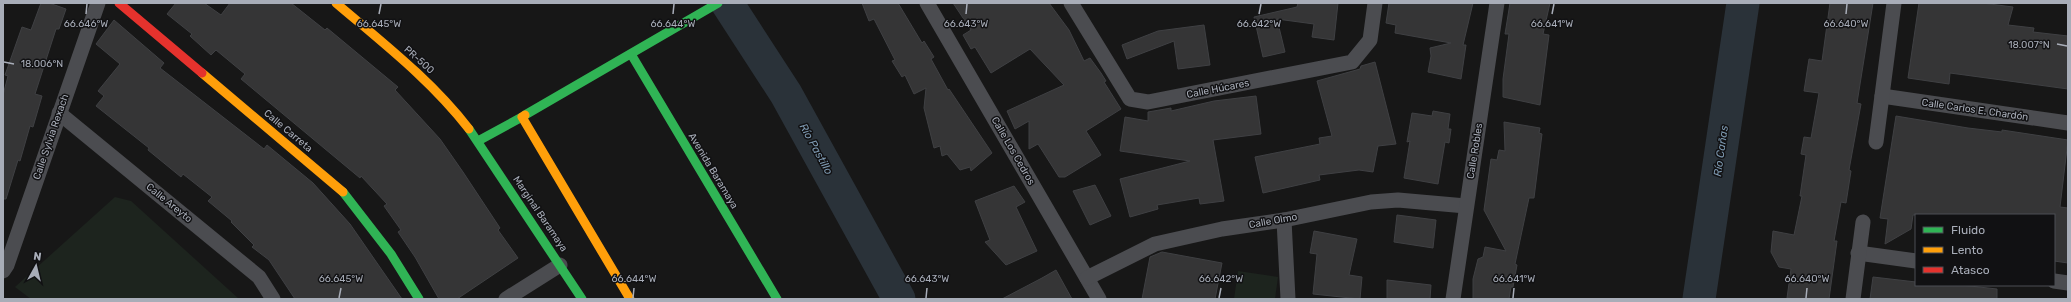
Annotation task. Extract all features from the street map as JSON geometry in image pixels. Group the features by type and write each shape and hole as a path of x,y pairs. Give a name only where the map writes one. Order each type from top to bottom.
{"main road":[{"name":"Calle Carreta","path":"119,3 344,193 391,254 419,299"},
{"name":"PR-500","path":"336,3 416,70 452,107 478,141"},
{"path":"478,141 718,3"},
{"name":"Avenida Baramaya","path":"631,54 777,299"},
{"path":"522,117 630,299"},
{"name":"Marginal Baramaya","path":"478,141 582,299"}],"street":[{"name":"Calle Sylvia Rexach","path":"3,271 7,265 98,3"},
{"name":"Calle Húcares","path":"1071,3 1130,99 1148,102 1352,62 1370,40 1375,3"},
{"name":"Calle Robles","path":"1453,299 1497,3"},
{"path":"1876,142 1894,3"},
{"name":"Calle Los Cedros","path":"930,4 1099,299"},
{"name":"Calle Carlos E. Chardón","path":"1882,96 2068,123"},
{"name":"Calle Areyto","path":"59,113 259,277 273,299"},
{"name":"Calle Olmo","path":"1087,278 1155,244 1222,229 1284,220 1378,201 1398,200 1466,206"},
{"path":"1284,220 1288,299"},
{"path":"1853,299 1863,222"},
{"path":"1858,253 1915,261"},
{"path":"506,299 560,265"},
{"path":"2055,281 2068,283"}],"shaded area":[{"path":"115,197 131,201 239,299 31,299 15,287"},
{"path":"1238,271 1278,277 1275,299 1234,299"}],"building":[{"path":"41,3 49,3 66,9 59,29 56,29 35,94 42,96 33,127 30,126 20,161 18,160 6,199 3,199 3,95 8,76 5,75 22,27 31,30"},
{"path":"176,3 204,3 221,15 230,3 291,3 325,30 327,28 398,87 395,90 440,139 500,228 498,230 518,258 457,299 439,299 415,257 398,232 401,230 384,206 387,204 361,176 360,178 241,79 245,74 216,50 211,55 190,36 192,34 167,14"},
{"path":"862,3 898,3 922,43 924,41 934,57 931,59 948,90 949,89 992,153 971,171 970,167 960,170 947,154 942,156 940,146 934,148 924,108 926,88 914,94 905,75 902,77 892,61 895,60 874,19 869,21"},
{"path":"953,3 1049,3 1069,30 1084,61 1090,58 1101,73 1106,81 1104,82 1121,109 1086,131 1101,155 1065,177 1059,177 1038,144 1029,149 1029,121 1015,129 1007,111 1064,85 1030,49 991,73 975,47 971,49 963,35 971,30"},
{"path":"1298,3 1338,3 1334,40 1312,37 1314,24 1277,19 1285,52 1263,57 1254,17 1297,7"},
{"path":"1389,3 1473,3 1463,45 1466,45 1461,79 1428,72 1431,56 1430,48 1451,43 1395,33 1396,25 1386,23"},
{"path":"1510,3 1550,3 1543,34 1549,35 1540,105 1503,97 1503,79 1509,34 1505,34"},
{"path":"1830,3 1873,3 1857,103 1861,104 1849,170 1851,171 1846,203 1841,202 1834,241 1837,241 1829,299 1787,298 1791,269 1779,267 1771,252 1773,231 1794,235 1802,196 1800,196 1806,155 1801,154 1804,137 1811,138 1819,93 1804,91 1809,59 1822,61"},
{"path":"1919,3 1982,3 2013,7 2008,25 2034,28 2033,32 2068,36 2068,89 1950,73 1949,84 1908,78"},
{"path":"114,20 164,63 160,68 264,149 267,145 313,183 350,224 402,299 295,299 269,260 252,247 254,245 231,222 232,221 208,201 212,197 183,174 181,177 148,150 149,148 96,106 104,96 98,91 120,64 96,44"},
{"path":"1204,25 1210,65 1178,69 1174,41 1127,59 1122,45 1158,31"},
{"path":"1375,62 1396,144 1378,146 1373,172 1359,170 1319,175 1320,180 1263,193 1255,157 1320,144 1319,138 1332,136 1317,81 1360,69 1361,66"},
{"path":"1256,96 1261,134 1213,140 1224,201 1200,204 1199,198 1157,205 1158,209 1130,217 1120,179 1190,161 1120,151 1125,117 1148,121 1148,112 1171,108 1171,111 1214,101"},
{"path":"1433,111 1450,114 1448,129 1451,129 1449,143 1445,142 1438,184 1404,178 1410,141 1407,142 1412,113 1432,116"},
{"path":"1896,116 1968,128 2002,132 2002,130 2068,140 2060,207 2068,208 2068,263 2055,261 2055,214 1915,214 1913,215 1911,229 1885,244 1888,219 1880,218"},
{"path":"1504,122 1540,128 1539,133 1542,134 1534,198 1529,198 1515,264 1517,265 1513,287 1511,287 1509,299 1473,299 1473,279 1478,259 1483,257 1485,247 1506,251 1484,210 1491,159 1497,160 1499,150 1505,151"},
{"path":"1095,185 1111,216 1090,225 1073,191"},
{"path":"1014,186 1025,202 1016,207 1037,251 1006,265 985,242 990,240 975,201"},
{"path":"1397,215 1436,220 1433,248 1394,242"},
{"path":"1314,231 1357,239 1349,275 1362,277 1360,299 1313,294 1317,254 1310,253"},
{"path":"1162,252 1222,263 1215,299 1142,299 1150,257"},
{"path":"1056,270 1072,299 1002,299 1042,278"},
{"path":"1873,277 1915,282 1915,286 1970,286 1997,289 1997,299 1870,299"},
{"path":"1387,280 1431,285 1430,299 1387,299"}],"waterway":[{"name":"Río Pastillo","path":"727,3 786,94 899,299"},
{"name":"Río Cañas","path":"1699,299 1743,3"}],"traffic: fast":[{"path":"525,115 718,3"},
{"path":"631,54 777,299"},
{"path":"478,141 522,117"},
{"path":"469,129 582,299"},
{"path":"343,192 391,254 419,299"}],"traffic: slow":[{"path":"336,3 423,78 469,129"},
{"path":"202,73 343,192"},
{"path":"525,115 522,117 630,299"}],"traffic: jam":[{"path":"119,3 202,73"}]}
